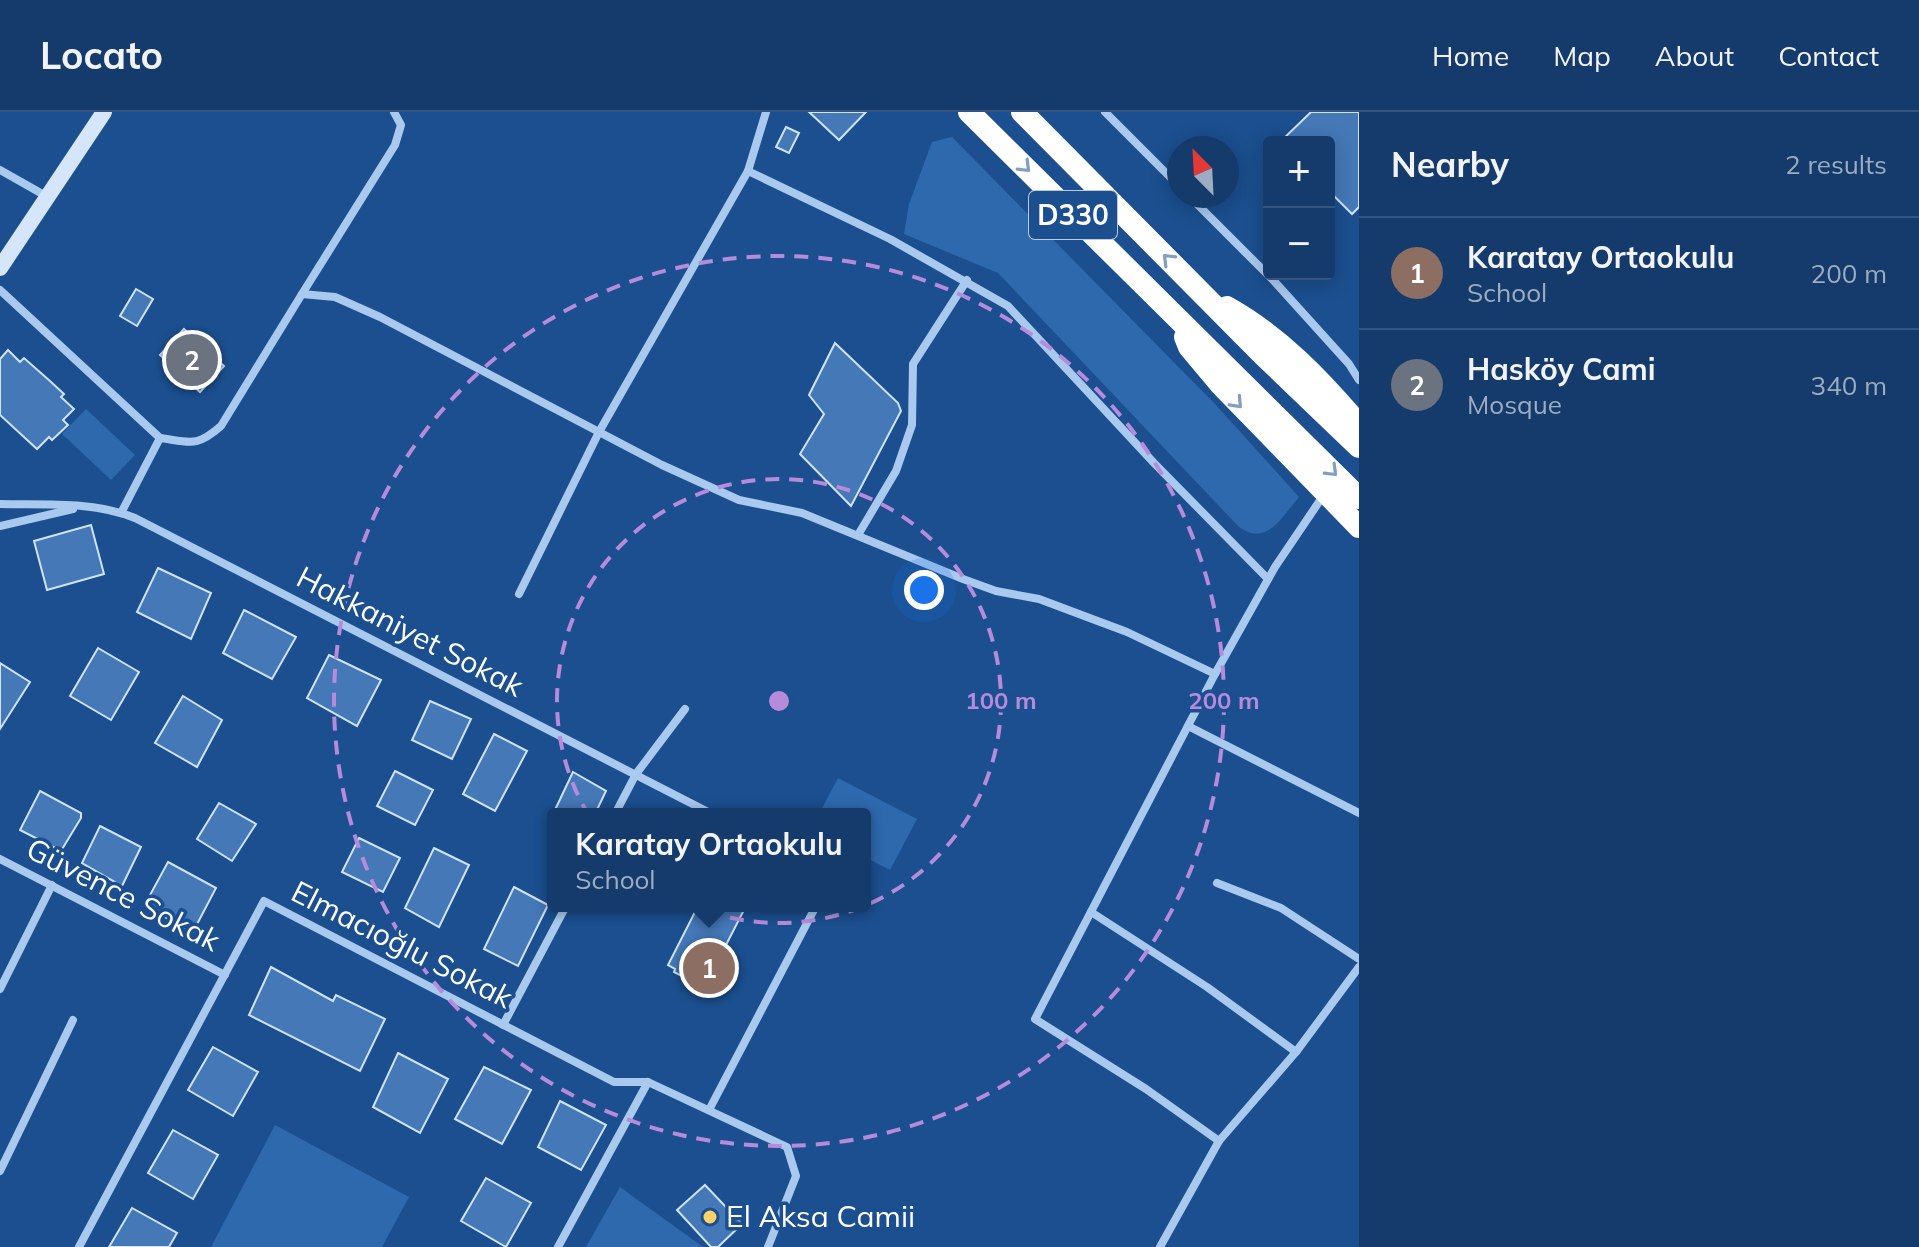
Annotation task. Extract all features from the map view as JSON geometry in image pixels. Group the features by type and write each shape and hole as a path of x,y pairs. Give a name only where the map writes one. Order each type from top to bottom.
{"highway":[{"name":"D330","path":"969,112 1359,498"},
{"name":"D330","path":"1022,112 1359,447"},
{"path":"1204,296 1253,322 1272,337 1329,389 1359,425"},
{"path":"1178,317 1189,347 1204,366 1359,527"}],"street":[{"path":"0,268 104,112"},
{"path":"0,290 160,438 199,443 221,426 395,145 401,125 394,112"},
{"path":"519,594 599,432 748,171 766,112"},
{"path":"1105,112 1167,174"},
{"path":"0,170 46,196"},
{"path":"748,171 890,239 1008,306 1154,463 1268,579"},
{"path":"1201,208 1274,281 1349,364 1359,380"},
{"path":"858,535 896,471 912,425 913,364 967,280"},
{"path":"302,294 335,297 380,317 662,465 739,500 802,513 985,587 1039,599 1127,632 1215,674"},
{"path":"121,513 160,438"},
{"path":"1219,1141 1146,1089 1035,1019 1215,674 1268,579 1325,493"},
{"name":"Hakkaniyet Sokak","path":"0,504 82,506 121,513 701,808"},
{"name":"Hakkaniyet Sokak","path":"0,526 82,506"},
{"path":"618,808 636,774 685,709"},
{"path":"1188,726 1359,813"},
{"name":"Güvence Sokak","path":"0,859 225,975"},
{"path":"1217,883 1281,908 1359,959"},
{"path":"0,989 52,885"},
{"name":"Elmacıoğlu Sokak","path":"79,1247 264,901 614,1082 648,1082 787,1147 796,1176 768,1247"},
{"path":"503,1025 563,912"},
{"path":"709,1110 813,912"},
{"path":"1091,912 1207,987 1296,1052"},
{"path":"1160,1247 1219,1141 1296,1052 1359,967"},
{"path":"0,1171 73,1020"},
{"path":"558,1247 648,1082"}],"shaded area":[{"path":"952,137 1216,405 1299,497 1272,528 1257,534 1238,526 998,273 904,234 909,204 932,142"},
{"path":"86,409 135,455 111,480 62,434"},
{"path":"838,778 917,819 890,870 871,860 871,808 822,808"},
{"path":"275,1125 409,1197 382,1247 211,1247"},
{"path":"620,1187 703,1247 586,1247"}],"building":[{"path":"809,112 866,112 839,140"},
{"path":"1311,112 1359,112 1359,207 1352,214 1335,197 1335,136 1286,136"},
{"path":"786,127 799,133 789,153 776,147"},
{"path":"136,289 153,299 137,326 120,316"},
{"path":"184,329 224,366 200,392 160,355"},
{"path":"835,343 898,403 901,411 851,506 800,454 824,414 809,395"},
{"path":"8,350 20,362 24,358 50,381 74,409 63,420 68,425 37,449 0,415 0,359"},
{"path":"91,525 104,574 47,590 34,541"},
{"path":"158,568 211,593 191,639 137,612"},
{"path":"244,610 296,637 272,679 223,653"},
{"path":"98,648 139,672 111,720 70,696"},
{"path":"329,655 381,680 357,726 307,698"},
{"path":"0,663 30,682 0,729"},
{"path":"183,696 222,720 197,767 155,743"},
{"path":"430,701 471,719 452,759 412,740"},
{"path":"494,734 527,751 495,811 463,794"},
{"path":"395,771 433,790 415,825 377,806"},
{"path":"573,772 606,791 598,808 556,808"},
{"path":"40,791 81,813 61,851 20,830"},
{"path":"219,803 256,824 232,861 197,839"},
{"path":"100,826 141,847 122,886 82,863"},
{"path":"359,838 400,858 383,892 342,872"},
{"path":"434,848 469,865 439,927 405,908"},
{"path":"168,862 216,888 193,932 144,906"},
{"path":"514,887 547,904 518,966 484,949"},
{"path":"695,912 743,912 706,984 693,977 691,981 668,965"},
{"path":"271,967 333,1001 336,995 385,1019 360,1071 249,1015"},
{"path":"213,1047 258,1072 233,1116 188,1090"},
{"path":"398,1053 448,1079 420,1133 373,1107"},
{"path":"484,1067 531,1090 502,1144 455,1119"},
{"path":"560,1101 606,1125 581,1170 538,1147"},
{"path":"173,1130 218,1155 193,1199 148,1173"},
{"path":"486,1178 531,1203 506,1247 461,1221"},
{"name":"El Aksa Camii","path":"705,1185 742,1224 718,1247 711,1247 677,1210"},
{"path":"132,1208 177,1233 169,1247 109,1247"}],"place":[{"name":"Hasköy Cami","path":"192,360"},
{"name":"Karatay Ortaokulu","path":"709,968"},
{"name":"El Aksa Camii","path":"710,1217"}]}
